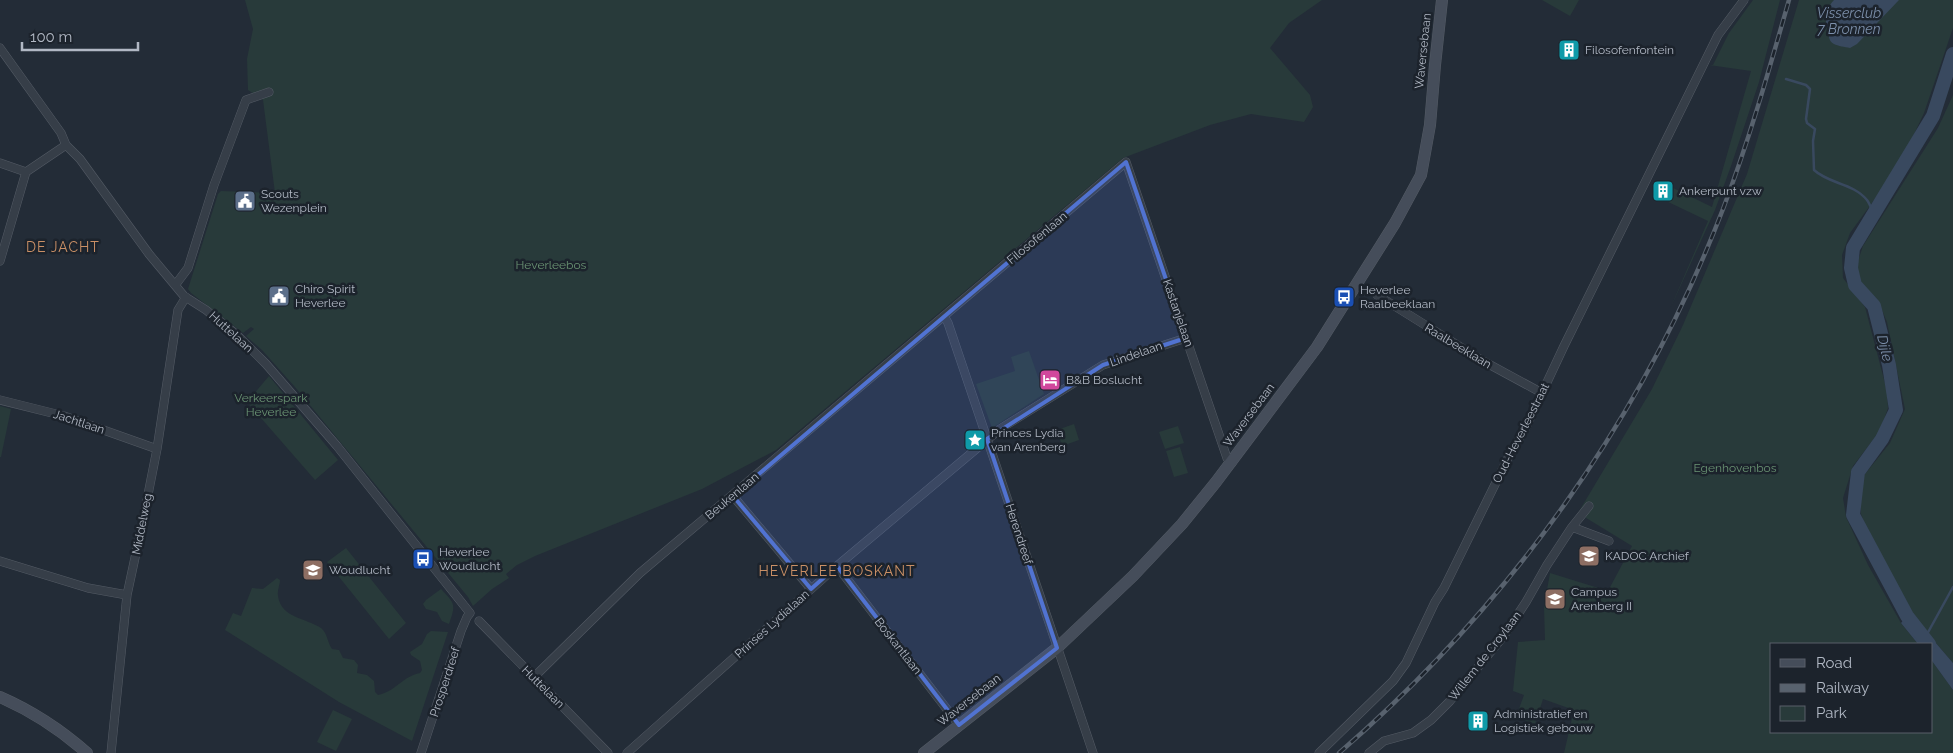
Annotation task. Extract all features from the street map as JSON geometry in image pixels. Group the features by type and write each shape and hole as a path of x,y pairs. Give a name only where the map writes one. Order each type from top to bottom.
{"street":[{"name":"Waversebaan","path":"924,753 1057,648 1133,576 1182,524 1232,462 1317,347 1395,224 1421,175 1430,125 1442,0"},
{"name":"Oud-Heverleestraat","path":"1319,753 1380,695 1406,663 1435,602 1521,436 1718,35 1744,0"},
{"name":"Huttelaan","path":"0,48 56,126 66,145 80,158 149,254 186,297 236,334 266,364 337,446 470,613"},
{"path":"176,284 188,268 214,185 246,100 269,92"},
{"path":"0,261 26,172 66,145"},
{"name":"Kastanjelaan","path":"1126,162 1228,459 1232,462"},
{"name":"Filosofenlaan","path":"938,322 1126,162"},
{"path":"0,164 26,172"},
{"name":"Raalbeeklaan","path":"1377,295 1483,362 1542,393"},
{"name":"Middelweg","path":"111,753 127,595 157,449 178,310 186,297"},
{"name":"Herendreef","path":"946,314 1093,753"},
{"name":"Beukenlaan","path":"533,678 618,593 938,322"},
{"name":"Lindelaan","path":"987,440 1016,418 1103,365 1186,338"},
{"name":"Jachtlaan","path":"0,400 64,416 157,449"},
{"name":"Prinses Lydialaan","path":"627,753 837,566 987,440"},
{"path":"733,496 811,589"},
{"name":"Willem de Croylaan","path":"1369,753 1384,741 1412,733 1432,720 1450,702 1503,637 1526,602 1547,564 1588,506"},
{"path":"1572,527 1609,541"},
{"path":"0,561 88,588 127,595"},
{"name":"Boskantlaan","path":"837,566 960,725"},
{"name":"Prosperdreef","path":"421,753 466,617 470,613"},
{"name":"Huttelaan","path":"479,621 608,753"},
{"path":"0,697 22,707 46,722 80,751"}],"highlighted area":[{"path":"1126,162 1186,338 1103,365 987,439 1057,648 959,725 837,566 811,589 733,496"}],"green space":[{"name":"Heverleebos","path":"245,0 1322,0 1289,23 1270,48 1310,95 1313,107 1304,122 1251,114 1210,125 1123,158 776,450 702,489 517,565 506,574 509,578 492,589 473,606 468,597 295,387 262,350 246,336 254,329 251,327 243,333 188,289 218,194 221,191 275,193 263,100 248,90 247,59 253,29"},
{"path":"1542,0 1579,0 1570,16"},
{"path":"1753,0 1780,0 1759,82 1715,210 1670,309 1708,221 1664,200 1670,191 1665,188 1667,185 1712,207 1751,71 1709,65 1713,65 1729,33"},
{"name":"Egenhovenbos","path":"1799,0 1953,0 1953,28 1924,113 1899,166 1850,233 1842,255 1843,278 1865,307 1887,391 1888,408 1880,431 1853,466 1843,498 1846,517 1868,565 1901,623 1917,643 1770,643 1770,733 1933,733 1933,662 1953,690 1953,753 1564,753 1574,710 1543,699 1535,724 1516,717 1524,695 1513,691 1518,642 1545,640 1544,607 1550,573 1608,591 1632,546 1578,513 1652,389 1683,325 1747,174"},
{"path":"1953,95 1953,663 1917,621 1879,558 1861,514 1861,479 1890,443 1905,409 1887,322 1879,303 1857,277 1857,264 1863,246 1938,128"},
{"path":"1029,351 1044,394 992,428 976,384 1015,371 1011,357"},
{"name":"Verkeerspark Heverlee","path":"269,376 338,460 315,480 247,402"},
{"path":"0,406 11,409 1,457 0,457"},
{"path":"1074,424 1079,440 1062,446 1057,430"},
{"path":"1178,426 1184,443 1165,449 1159,432"},
{"path":"1180,447 1188,473 1174,477 1166,451"},
{"path":"346,548 406,623 389,639 327,562"},
{"path":"277,578 280,580 278,596 284,609 321,628 332,649 339,650 343,658 354,660 358,665 357,673 367,675 374,681 375,692 378,695 389,691 409,677 420,673 422,670 420,661 411,655 410,652 422,644 427,634 431,631 448,632 412,741 339,702 225,630 233,613 241,616 252,588 263,589"},
{"path":"441,589 452,601 453,605 449,624 442,621 437,612 426,609 423,604"},
{"path":"333,710 352,719 336,751 317,742"}],"water":[{"name":"Visserclub 7 Bronnen","path":"1834,0 1899,0 1857,44 1850,48 1836,45 1830,40 1826,14"},
{"path":"1907,616 1917,621 1953,663 1953,690 1933,662 1933,643 1917,643 1901,623"}],"waterway":[{"name":"Dijle","path":"1928,643 1907,616 1853,515 1858,472 1882,439 1896,410 1889,365 1874,306 1855,285 1851,268 1853,248 1933,116 1953,54"},
{"path":"1786,79 1806,85 1810,89 1806,119 1807,123 1815,129 1813,141 1814,170 1820,175 1861,194 1868,202 1874,215"},
{"path":"1926,636 1953,587"}],"railway":[{"path":"1339,753 1401,696 1459,636 1514,572 1564,505 1611,434 1653,362 1690,286 1723,209 1750,131 1789,0"}],"place":[{"name":"Filosofenfontein","path":"1569,50"},
{"name":"Ankerpunt vzw","path":"1663,191"},
{"name":"Scouts Wezenplein","path":"245,201"},
{"name":"Chiro Spirit Heverlee","path":"279,296"},
{"name":"Heverlee Raalbeeklaan","path":"1344,297"},
{"name":"B&B Boslucht","path":"1050,380"},
{"name":"Princes Lydia van Arenberg","path":"975,440"},
{"name":"KADOC Archief","path":"1589,556"},
{"name":"Heverlee Woudlucht","path":"423,559"},
{"name":"Woudlucht","path":"313,570"},
{"name":"Campus Arenberg II","path":"1555,599"},
{"name":"Administratief en Logistiek gebouw","path":"1478,721"}],"district":[{"name":"DE JACHT","path":"63,247"},
{"name":"HEVERLEE BOSKANT","path":"837,571"}]}
